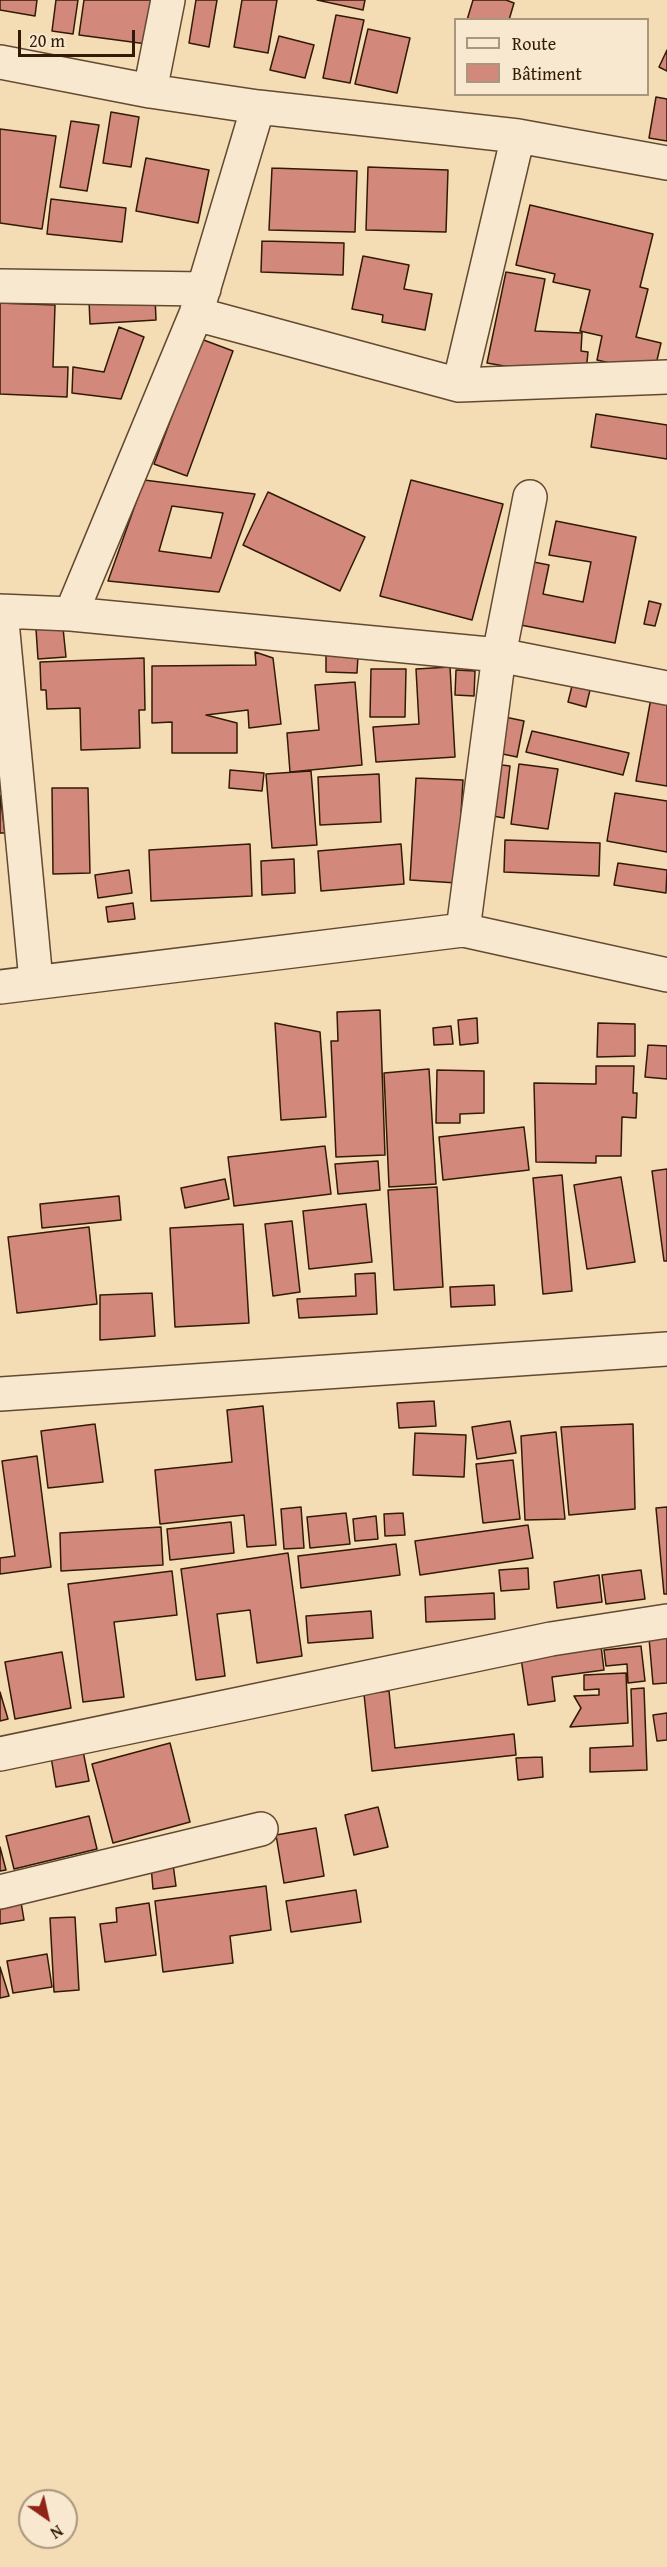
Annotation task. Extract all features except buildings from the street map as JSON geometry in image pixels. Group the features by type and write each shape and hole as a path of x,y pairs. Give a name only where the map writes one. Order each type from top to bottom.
{"street":[{"path":"150,91 168,0"},
{"path":"0,62 150,91 258,107 518,136 667,163"},
{"path":"71,614 200,301 258,107"},
{"path":"459,385 518,136"},
{"path":"0,286 200,301 459,385 667,377"},
{"path":"463,930 499,655 530,497"},
{"path":"36,981 0,611 71,614 499,655 667,688"},
{"path":"0,987 463,930 667,975"},
{"path":"0,1394 667,1348"},
{"path":"0,1754 551,1639 667,1621"},
{"path":"0,1892 261,1829"}]}
